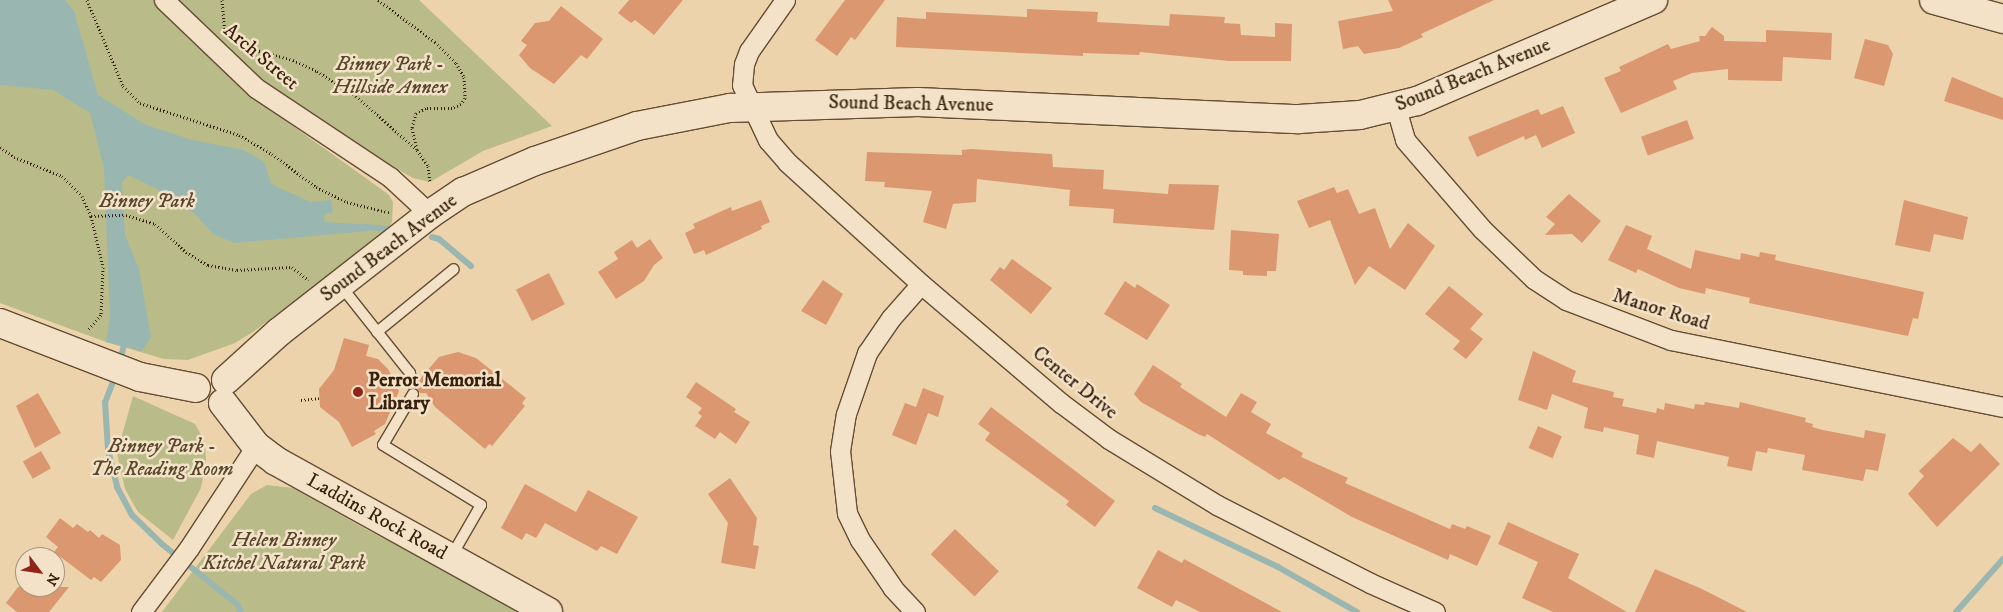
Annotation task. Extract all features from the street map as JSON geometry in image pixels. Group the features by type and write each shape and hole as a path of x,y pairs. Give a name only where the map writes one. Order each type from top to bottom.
{"street":[{"name":"Arch Street","path":"164,0 256,88 390,177 430,214"},
{"name":"Center Drive","path":"784,0 758,36 744,64 742,85 750,106 768,140 787,162 921,284 1061,403 1180,484 1370,583 1435,612"},
{"name":"Sound Beach Avenue","path":"224,391 280,332 430,214 482,183 600,138 693,113 750,106 918,102 1300,119 1360,115 1396,108 1653,0"},
{"path":"1934,0 2003,19"},
{"name":"Manor Road","path":"1396,108 1405,140 1482,229 1534,280 1566,300 1671,340 2003,407"},
{"path":"915,612 893,588 860,540 847,513 840,451 846,414 867,353 891,318 921,284"},
{"path":"0,323 96,362 140,377 196,388 200,379 208,374 218,374 224,391"},
{"name":"Laddins Rock Road","path":"224,391 256,446 276,461 548,612"},
{"path":"141,612 189,548 256,446"}],"lane":[{"path":"377,332 454,269"},
{"path":"340,286 410,373 412,389 383,445 481,505 450,558"}],"path":[{"path":"87,0 123,86 140,102 239,135 272,154 316,187 347,202 391,213"},
{"path":"222,0 226,38"},
{"path":"378,0 435,42 456,63 464,77 464,98 461,104 452,108 426,108 416,113 412,128 417,150"},
{"path":"238,45 293,60 317,71 384,118 417,150 428,166 430,182"},
{"path":"0,147 14,157 70,181 82,196 91,216 101,248 103,304 102,316 82,334"},
{"path":"91,216 126,215 155,224 186,252 208,265 237,270 292,267 312,284"},
{"path":"301,400 319,398"}],"green space":[{"name":"Binney Park","path":"0,0 155,0 255,99 388,194 393,202 392,222 385,233 253,332 235,343 188,360 164,359 106,342 0,303"},
{"name":"Binney Park - Hillside Annex","path":"173,0 419,0 552,126 483,151 430,182 413,178 339,135 263,82"},
{"name":"Binney Park - The Reading Room","path":"133,396 195,424 205,442 206,462 201,488 173,540 138,512 125,489 117,453"},
{"name":"Helen Binney Kitchel Natural Park","path":"267,485 293,488 371,532 530,612 162,612 251,494"}],"water":[{"path":"0,0 65,0 74,11 98,95 146,125 192,140 244,150 264,162 271,183 277,187 311,202 331,200 333,213 325,214 324,222 375,225 369,231 235,243 213,234 195,214 159,190 128,175 122,183 125,235 139,269 151,337 142,351 106,342 110,315 104,169 90,113 53,90 0,85"}],"building":[{"path":"629,0 683,0 654,35 635,20 631,23 618,13"},
{"path":"845,0 885,0 855,40 851,37 837,56 815,40"},
{"path":"1388,0 1494,0 1421,34 1423,37 1399,48 1364,54 1358,46 1343,49 1338,21 1393,11"},
{"path":"561,6 603,39 587,59 581,55 554,84 530,68 519,55 527,45 521,41 535,23 549,21"},
{"path":"1027,9 1098,12 1097,22 1169,26 1170,14 1225,17 1224,23 1240,24 1241,35 1275,37 1275,23 1292,24 1291,61 1229,61 1140,52 1139,55 1083,53 1083,56 896,47 897,17 926,19 926,12 1027,17"},
{"path":"1712,27 1724,36 1724,41 1766,42 1766,30 1832,33 1831,60 1783,57 1782,81 1728,80 1728,69 1692,73 1673,81 1677,89 1621,113 1604,78 1621,71 1619,67 1668,44 1671,49 1700,41 1699,36 1705,36"},
{"path":"1865,39 1888,45 1893,54 1884,86 1854,78"},
{"path":"1952,77 2003,98 2003,120 1944,101"},
{"path":"1563,106 1575,133 1542,148 1536,135 1525,140 1524,136 1477,157 1468,137 1538,109 1541,115"},
{"path":"1687,120 1694,139 1648,156 1641,137"},
{"path":"962,150 1052,154 1053,167 1104,170 1103,189 1168,194 1169,184 1219,185 1214,230 1113,223 1114,209 1069,206 1070,190 977,179 976,202 953,204 946,229 923,222 932,191 884,187 885,182 865,181 867,152 962,155"},
{"path":"1334,187 1337,193 1348,189 1359,214 1375,208 1390,249 1408,223 1435,246 1405,290 1369,266 1355,285 1330,220 1309,228 1297,201"},
{"path":"1569,194 1601,221 1582,243 1572,234 1545,235 1555,224 1546,217"},
{"path":"761,200 770,222 761,226 762,229 706,255 704,250 694,254 685,233 695,228 693,224 731,207 732,211"},
{"path":"1904,200 1968,217 1963,240 1934,234 1930,252 1895,245"},
{"path":"1626,225 1652,236 1647,249 1691,269 1695,250 1740,260 1741,253 1759,257 1760,252 1776,255 1775,260 1924,292 1918,319 1913,318 1908,336 1749,303 1750,298 1706,288 1705,294 1679,288 1638,269 1636,273 1608,260"},
{"path":"1231,230 1279,234 1276,271 1267,271 1267,276 1243,275 1243,271 1229,270"},
{"path":"650,239 663,258 654,265 644,281 616,299 598,272 618,259 614,252 632,240 637,248"},
{"path":"1012,259 1052,288 1031,314 990,280 1000,267 1004,270"},
{"path":"549,273 565,304 532,321 516,290"},
{"path":"823,280 843,294 826,325 801,311"},
{"path":"1125,281 1135,288 1137,284 1170,305 1147,340 1104,314"},
{"path":"1449,286 1483,314 1470,329 1483,339 1466,359 1453,349 1460,341 1425,314"},
{"name":"Perrot Memorial Library","path":"344,338 369,345 366,356 378,359 388,369 399,391 385,424 374,431 376,434 352,447 339,422 320,407 319,389 334,370"},
{"path":"1533,351 1576,371 1572,382 1614,392 1613,397 1624,399 1622,406 1656,413 1657,408 1664,410 1665,403 1694,409 1695,404 1704,405 1705,402 1739,408 1740,402 1806,418 1805,422 1813,424 1812,427 1823,430 1864,438 1865,430 1886,434 1878,471 1866,469 1863,481 1802,470 1805,455 1768,448 1767,453 1756,451 1752,471 1727,466 1729,457 1657,441 1654,458 1636,454 1639,435 1604,427 1603,432 1584,428 1588,408 1552,394 1547,410 1518,400"},
{"path":"458,352 476,358 526,398 522,403 525,406 492,446 489,444 485,449 435,407 426,393 420,393 417,389 418,381 439,357"},
{"path":"1153,365 1182,384 1180,387 1226,417 1241,393 1257,402 1251,412 1271,424 1266,433 1303,453 1301,457 1348,478 1345,483 1450,529 1452,524 1465,529 1467,526 1491,536 1477,566 1450,554 1448,560 1352,517 1284,477 1279,480 1207,434 1205,437 1198,434 1141,402 1134,394"},
{"path":"696,382 736,409 734,412 750,422 736,444 720,432 715,439 695,426 702,416 698,413 702,408 686,397"},
{"path":"923,388 944,396 938,417 928,413 916,445 892,435 905,403 916,407"},
{"path":"38,393 61,433 35,448 16,406"},
{"path":"991,407 1115,501 1095,527 1066,505 1069,501 985,440 990,433 978,424"},
{"path":"1538,426 1562,436 1553,458 1529,448"},
{"path":"1953,438 1971,452 1980,443 2000,464 1937,527 1908,494 1924,476 1919,471"},
{"path":"41,451 51,468 33,479 23,462"},
{"path":"730,478 757,518 753,545 759,546 755,569 721,563 728,523 708,494"},
{"path":"525,484 576,512 588,490 638,517 617,554 601,546 597,551 545,523 536,538 526,533 522,540 501,528"},
{"path":"60,518 73,528 77,524 88,532 90,530 99,538 102,534 120,545 121,560 101,582 94,577 91,580 65,560 65,547 58,547 46,537"},
{"path":"1508,522 1579,554 1568,578 1627,612 1553,612 1522,598 1538,562 1498,544"},
{"path":"955,529 999,571 975,597 931,554"},
{"path":"1158,550 1182,563 1184,559 1282,612 1200,612 1176,600 1172,607 1137,588"},
{"path":"1655,569 1702,589 1747,612 1635,612"},
{"path":"15,591 15,597 61,597 49,612 17,612 6,603"}],"waterway":[{"path":"365,227 386,229"},
{"path":"432,237 439,239 471,266"},
{"path":"120,362 125,340"},
{"path":"116,374 105,402 108,450 117,487 132,515 163,545 237,604 241,612"},
{"path":"1155,508 1278,567 1357,612"},
{"path":"1956,612 2003,559"}],"place":[{"name":"Perrot Memorial Library","path":"358,392"}]}
